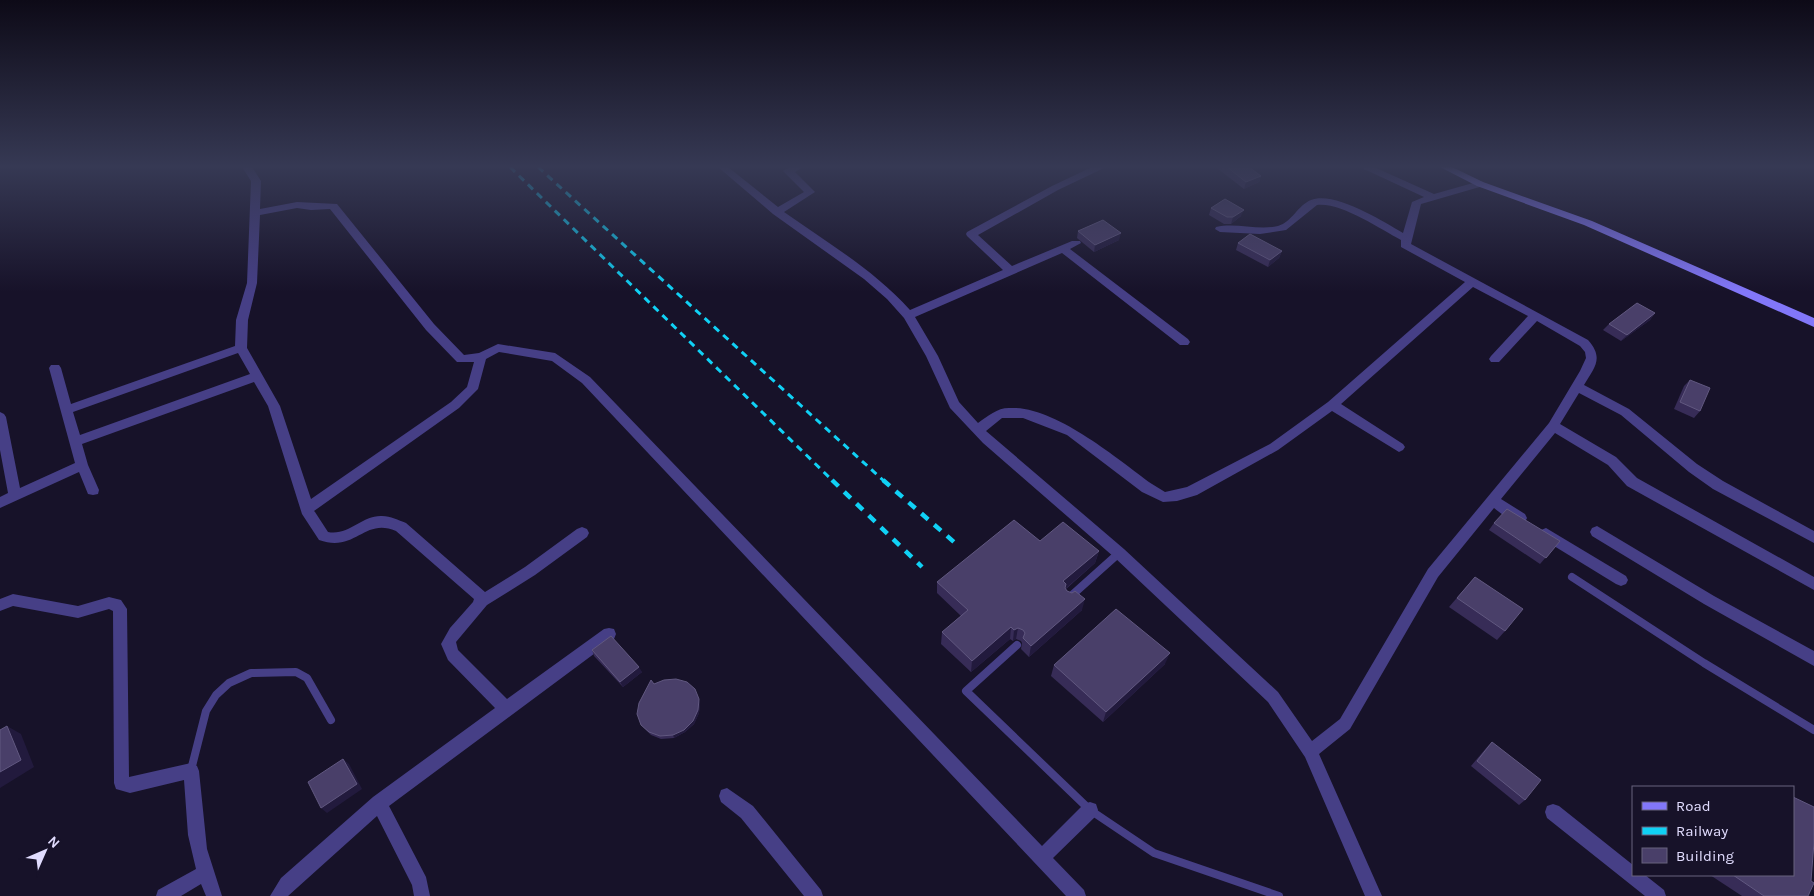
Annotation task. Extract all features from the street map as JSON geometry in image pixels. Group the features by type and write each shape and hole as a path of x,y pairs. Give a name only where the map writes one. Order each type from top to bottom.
{"street":[{"path":"255,209 252,283 242,320 241,348 274,406 308,508 324,536 338,538 376,520 389,521 401,527 480,595 482,601"},
{"path":"255,214 279,209"},
{"path":"334,209 430,327 461,359 481,357 498,348 556,357 586,380 1078,896"},
{"path":"773,209 868,276 891,296 908,315 932,356 954,404 978,430 1118,553 1273,697 1310,752 1374,896"},
{"path":"777,212 782,209"},
{"path":"1011,271 971,234 1017,209"},
{"path":"1220,229 1282,228 1304,209"},
{"path":"1347,209 1407,239"},
{"path":"1310,752 1345,724 1433,573 1553,426 1586,372 1592,358 1591,351 1584,343 1536,315 1405,245 1415,209"},
{"path":"1547,209 1588,224 1814,323"},
{"path":"908,315 1076,243"},
{"path":"1063,249 1184,342"},
{"path":"978,430 1007,412 1024,413 1071,432 1147,488 1163,497 1177,496 1192,491 1274,447 1332,405 1473,281"},
{"path":"1495,359 1536,315"},
{"path":"67,410 241,348"},
{"path":"308,508 455,405 472,389 481,357"},
{"path":"55,368 82,465 93,490"},
{"path":"75,442 257,376"},
{"path":"1576,388 1626,412 1693,468 1718,485 1814,537"},
{"path":"1332,405 1399,447"},
{"path":"0,417 15,496"},
{"path":"1553,426 1612,461 1632,482 1814,584"},
{"path":"0,503 82,465"},
{"path":"1491,500 1620,580"},
{"path":"1597,532 1709,600 1814,659"},
{"path":"506,709 453,656 448,644 451,635 476,612 482,601 530,571 582,533"},
{"path":"0,605 14,600 78,612 109,603 116,604 120,609 120,774 122,783 130,786 191,771 195,834 204,873 214,896"},
{"path":"278,896 287,884 379,803 608,634"},
{"path":"727,796 747,812 815,896"},
{"path":"379,803 420,883 422,896"},
{"path":"1042,858 1090,810"},
{"path":"1552,812 1632,875"},
{"path":"164,896 204,873"},
{"path":"1633,876 1658,896"}],"lane":[{"path":"1068,599 1118,553"},
{"path":"1572,577 1704,663 1814,730"},
{"path":"1016,645 966,691 1090,810 1154,853 1279,896"},
{"path":"191,771 206,711 216,695 229,683 251,673 296,672 307,678 331,720"}],"building":[{"path":"1212,209 1244,210 1233,217 1227,217"},
{"path":"1103,220 1121,233 1095,245 1078,231"},
{"path":"1250,234 1282,251 1270,260 1238,243"},
{"path":"1637,303 1655,313 1627,335 1609,324"},
{"path":"1690,380 1710,388 1700,411 1680,402"},
{"path":"1507,509 1560,541 1546,558 1494,523"},
{"path":"1014,520 1040,541 1063,522 1099,551 1063,581 1066,584 1065,588 1067,591 1072,593 1075,591 1085,599 1031,646 1023,638 1025,633 1023,630 1018,628 1014,630 1011,627 972,661 942,632 968,610 937,582"},
{"path":"1475,577 1523,609 1505,631 1457,598"},
{"path":"1116,609 1170,653 1106,712 1054,665"},
{"path":"611,636 639,667 620,682 592,650"},
{"path":"676,679 687,682 695,689 699,699 698,710 693,721 684,730 673,735 660,736 649,732 641,725 637,714 639,703 651,680 654,684 664,680"},
{"path":"7,726 21,760 0,772 0,730"},
{"path":"1492,742 1541,780 1525,800 1477,761"},
{"path":"343,759 357,784 321,808 308,782"},
{"path":"1794,797 1814,807 1811,881 1814,883 1808,896 1764,896 1734,876 1794,876"}],"railway":[{"path":"553,209 833,481"},
{"path":"584,209 884,481"},
{"path":"832,480 922,567"},
{"path":"883,480 954,542"}]}
